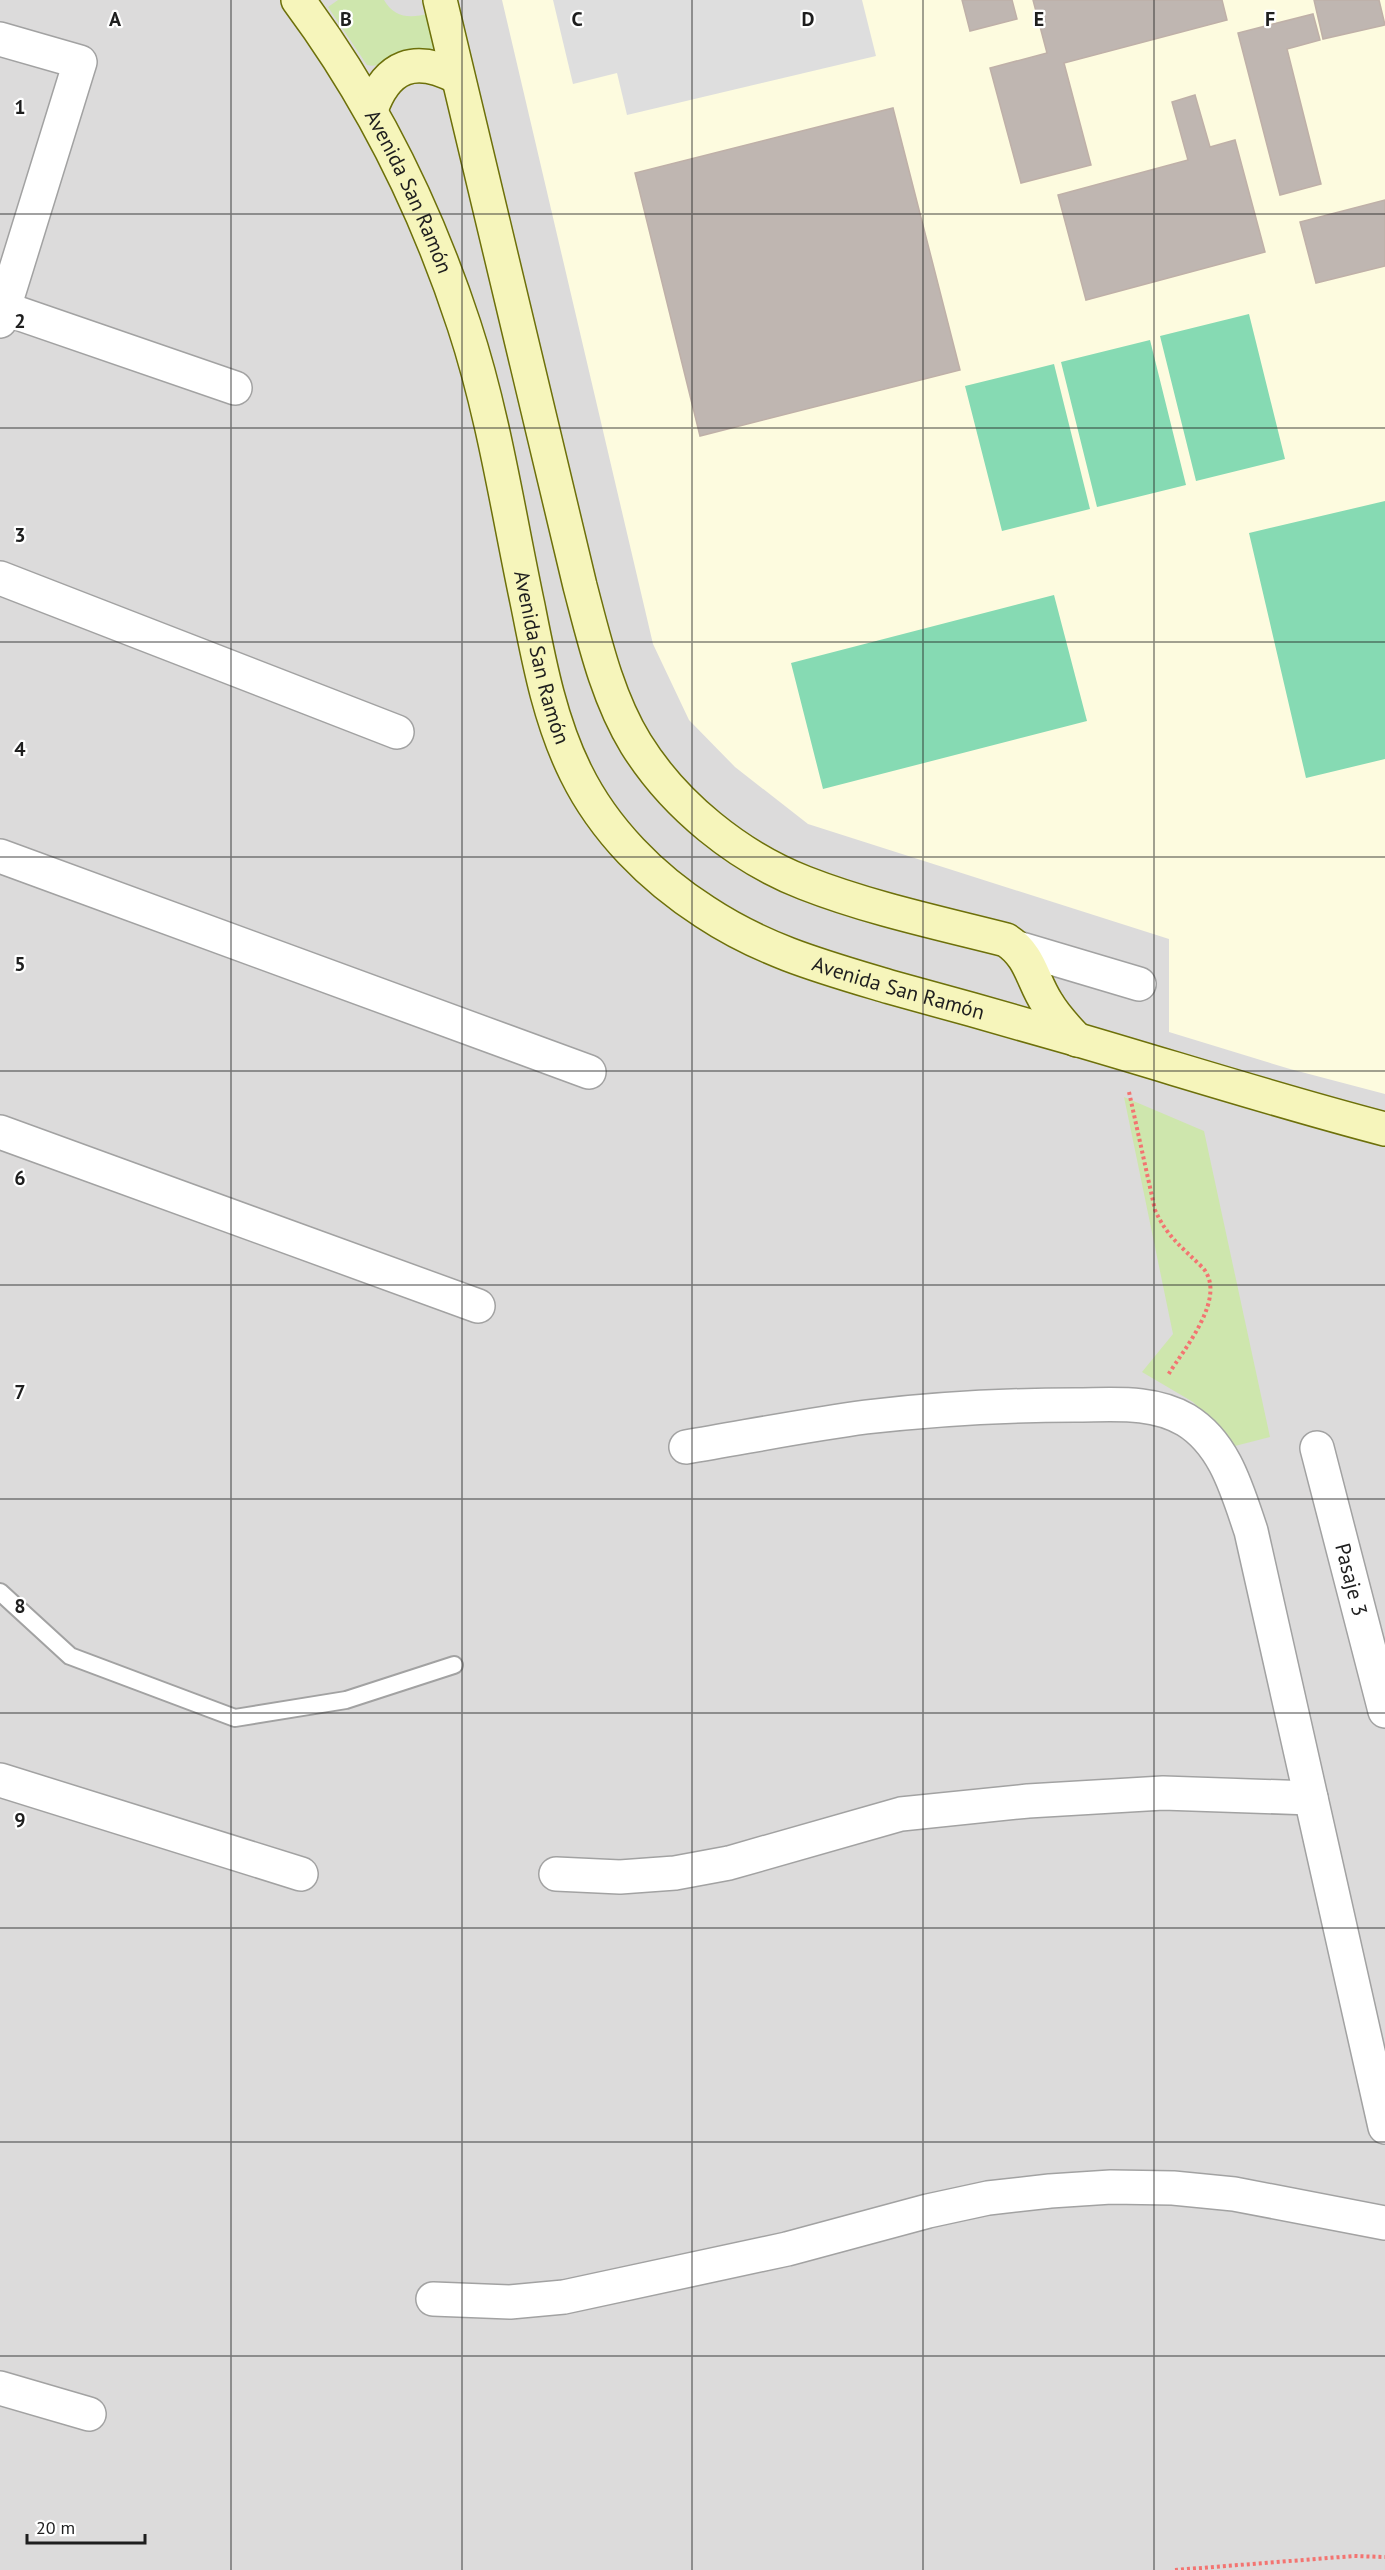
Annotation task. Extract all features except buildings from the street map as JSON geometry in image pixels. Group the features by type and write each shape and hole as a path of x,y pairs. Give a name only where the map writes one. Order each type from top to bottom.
{"street":[{"name":"Avenida San Ramón","path":"298,0 371,110 432,239 464,327 491,430 539,663 556,725 576,773 601,815 630,851 664,882 701,910 769,949 1313,1111 1385,1129"},
{"path":"440,0 580,586 604,669 619,710 636,744 661,777 691,810 726,839 763,863 803,883 846,897 1006,940 1018,948 1139,984"},
{"path":"0,39 80,62 1,312 235,388"},
{"path":"371,110 378,89 394,73 416,65 438,67 457,77"},
{"path":"0,578 397,732"},
{"path":"0,856 589,1072"},
{"path":"1018,948 1045,1001 1058,1020 1077,1040"},
{"path":"0,1132 478,1306"},
{"path":"686,1447 865,1418 1004,1405 1149,1406 1185,1419 1201,1431 1221,1457 1238,1491 1251,1531 1385,2127"},
{"name":"Pasaje 3","path":"1317,1448 1385,1711"},
{"path":"0,1780 301,1874"},
{"path":"556,1874 620,1877 675,1873 729,1863 901,1814 1028,1801 1163,1793 1311,1798"},
{"path":"433,2299 510,2302 574,2296 787,2249 928,2211 988,2198 1050,2191 1132,2187 1224,2193 1385,2223"},
{"path":"0,2388 89,2414"}],"lane":[{"path":"0,1592 70,1656 235,1719 346,1700 454,1665"}],"path":[{"path":"1129,1094 1159,1218 1170,1237 1204,1270 1211,1285 1205,1314 1149,1406"},
{"path":"1175,2570 1354,2556 1385,2557"}],"shaded area":[{"path":"0,0 1385,0 1385,2570 0,2570"},
{"path":"502,0 1385,0 1385,1094 1290,1069 1169,1032 1169,939 808,824 735,767 689,720 653,644"},
{"path":"553,0 862,0 876,56 627,115 617,73 573,84"}],"green space":[{"path":"338,0 384,0 398,14 404,16 429,13 437,50 410,49 378,65 367,65 328,7"},
{"path":"1249,314 1285,459 1196,481 1160,336"},
{"path":"1150,340 1186,485 1097,507 1061,362"},
{"path":"1054,364 1090,509 1002,531 965,386"},
{"path":"1385,501 1385,759 1306,778 1249,533"},
{"path":"1054,595 1087,721 823,789 791,663"},
{"path":"1124,1097 1204,1131 1270,1437 1235,1446 1193,1402 1142,1372 1173,1334"}]}
